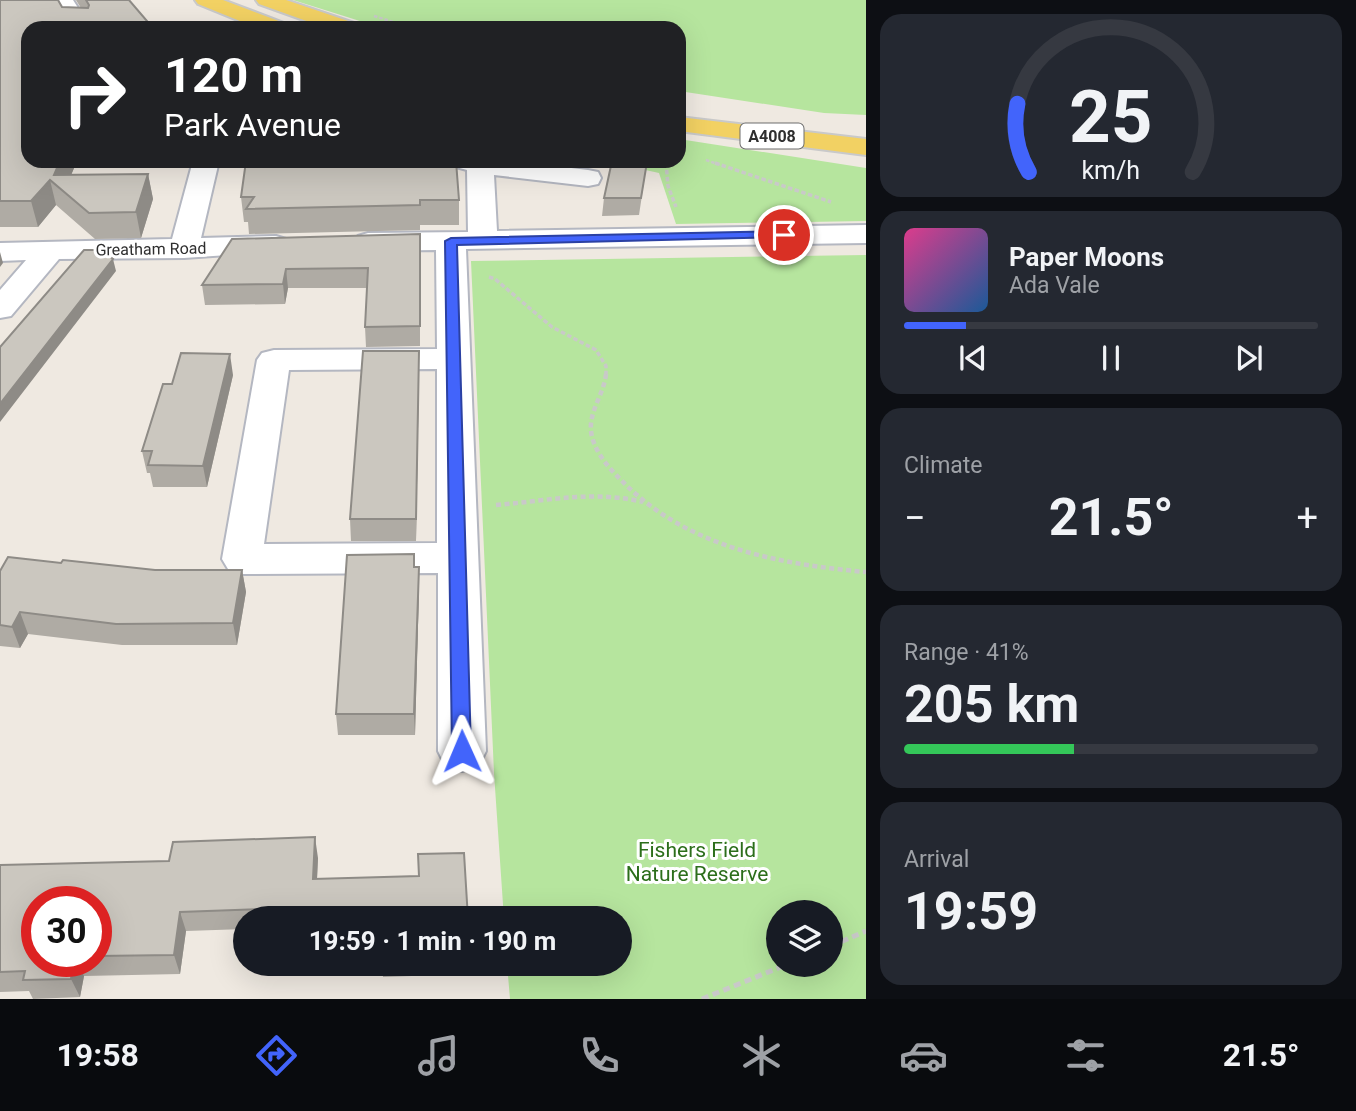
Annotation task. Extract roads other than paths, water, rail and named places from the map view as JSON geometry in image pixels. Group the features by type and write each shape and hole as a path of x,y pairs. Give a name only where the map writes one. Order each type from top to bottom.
{"main road":[{"path":"205,0 258,21"},
{"path":"266,0 326,21"},
{"name":"A4008","path":"686,102 866,124"},
{"name":"A4008","path":"686,125 866,147"}],"street":[{"path":"62,0 76,21"},
{"path":"184,249 203,168"},
{"path":"462,751 454,359 471,168"},
{"path":"511,168 589,178"},
{"path":"342,243 462,249 687,236 861,234"},
{"name":"Greatham Road","path":"0,252 184,249 301,243"},
{"path":"0,309 50,251"},
{"path":"454,359 274,360 242,559 459,558"}],"park label":[{"name":"Fishers Field Nature Reserve","path":"697,862"}]}
